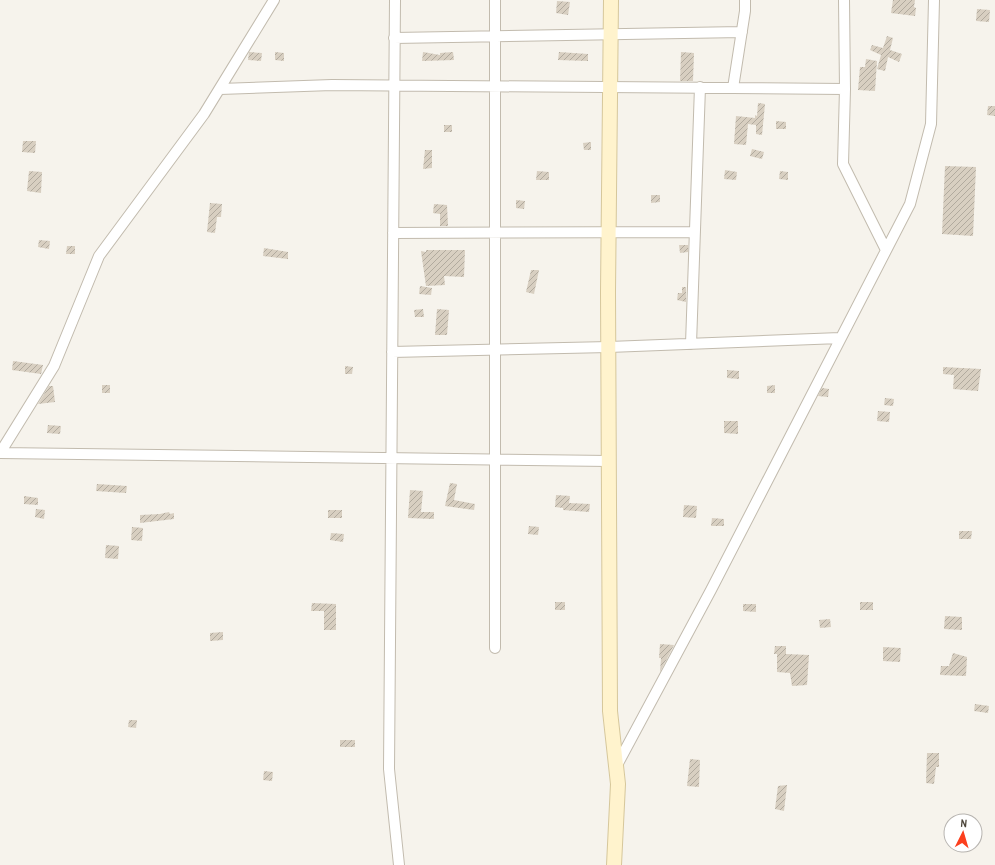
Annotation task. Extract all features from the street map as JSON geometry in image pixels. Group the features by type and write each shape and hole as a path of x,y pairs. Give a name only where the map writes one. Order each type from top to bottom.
{"street":[{"path":"0,453 54,366 99,256 204,114 274,0"},
{"path":"395,0 389,769 398,865"},
{"path":"495,0 495,648"},
{"path":"611,0 609,232 610,711 618,784 614,865"},
{"path":"733,88 745,11 745,0"},
{"path":"844,0 845,89 843,164 886,250"},
{"path":"616,767 714,583 910,204 931,124 934,0"},
{"path":"394,38 742,32"},
{"path":"220,89 332,85 845,89"},
{"path":"691,344 700,87"},
{"path":"393,233 694,232"},
{"path":"392,352 609,347 840,338"},
{"path":"0,453 609,461"}],"building":[{"path":"893,0 915,0 915,16 891,13"},
{"path":"557,1 570,2 568,15 556,13"},
{"path":"977,9 990,10 989,22 976,21"},
{"path":"887,36 893,38 890,50 902,54 899,62 888,57 885,71 877,69 881,55 870,50 872,45 883,48"},
{"path":"249,52 262,53 261,61 248,60"},
{"path":"275,52 284,53 284,61 275,60"},
{"path":"423,52 440,55 440,53 453,52 454,60 422,61"},
{"path":"559,52 588,54 588,61 558,60"},
{"path":"681,52 694,53 693,81 680,81"},
{"path":"866,59 877,61 875,91 858,90 860,67 865,67"},
{"path":"758,103 765,104 762,135 756,134 756,125 748,124 746,145 734,144 736,116 755,118 755,115 757,116"},
{"path":"988,106 995,106 995,116 987,115"},
{"path":"776,121 786,122 786,129 776,129"},
{"path":"444,125 452,125 452,132 444,132"},
{"path":"23,141 36,141 35,153 22,152"},
{"path":"591,142 591,150 584,150 583,143"},
{"path":"752,149 764,152 762,159 750,156"},
{"path":"425,150 432,150 432,168 423,169"},
{"path":"945,166 976,167 973,236 942,234"},
{"path":"725,170 737,172 736,180 724,179"},
{"path":"29,171 42,172 41,193 27,191"},
{"path":"537,171 549,172 549,180 536,180"},
{"path":"780,171 788,172 788,180 779,179"},
{"path":"651,195 660,195 660,202 651,203"},
{"path":"516,200 525,201 524,209 516,208"},
{"path":"210,203 222,204 221,217 217,217 215,233 207,232"},
{"path":"434,204 447,205 448,226 440,226 440,214 433,213"},
{"path":"39,240 50,241 49,249 38,247"},
{"path":"679,245 688,245 688,252 680,253"},
{"path":"67,246 75,246 75,254 66,254"},
{"path":"264,248 288,252 288,259 263,256"},
{"path":"426,250 465,250 464,277 444,276 445,285 426,286 421,251 426,252"},
{"path":"531,270 539,270 534,294 526,292"},
{"path":"420,286 432,288 431,295 419,294"},
{"path":"682,287 686,287 686,302 677,300 678,293 682,293"},
{"path":"423,309 424,317 415,317 414,310"},
{"path":"437,309 449,310 447,335 435,335"},
{"path":"13,361 43,365 41,374 12,370"},
{"path":"345,366 353,367 352,374 345,374"},
{"path":"943,367 981,369 978,391 953,389 954,375 943,374"},
{"path":"727,370 739,371 739,379 727,378"},
{"path":"102,385 110,385 110,393 102,393"},
{"path":"775,385 775,393 767,393 767,386"},
{"path":"49,386 53,386 55,402 38,404"},
{"path":"822,388 829,389 828,397 818,396"},
{"path":"885,398 894,399 893,406 884,405"},
{"path":"878,411 890,412 889,422 877,421"},
{"path":"724,421 738,421 738,434 724,433"},
{"path":"48,425 61,426 60,434 47,433"},
{"path":"450,483 457,484 454,500 475,504 474,510 445,506"},
{"path":"97,484 127,486 126,493 96,491"},
{"path":"410,490 423,491 421,512 434,512 434,519 408,518"},
{"path":"556,495 570,496 569,503 590,504 589,512 563,510 563,508 555,507"},
{"path":"24,496 38,498 38,505 24,504"},
{"path":"684,505 697,506 696,518 683,517"},
{"path":"36,509 45,510 44,519 35,517"},
{"path":"328,510 342,510 342,518 328,518"},
{"path":"169,512 170,514 174,513 174,519 140,523 140,515"},
{"path":"712,518 724,519 724,526 711,526"},
{"path":"529,526 539,527 538,535 528,534"},
{"path":"132,527 143,528 142,541 131,540"},
{"path":"959,531 972,531 971,539 959,539"},
{"path":"331,533 344,534 343,542 330,540"},
{"path":"106,545 119,546 118,559 105,558"},
{"path":"555,602 565,602 565,610 555,610"},
{"path":"860,602 873,602 873,610 860,610"},
{"path":"312,603 336,604 336,630 324,630 324,611 311,611"},
{"path":"743,604 756,604 756,612 743,611"},
{"path":"945,616 962,617 962,630 944,629"},
{"path":"830,619 831,627 820,628 819,620"},
{"path":"223,632 223,640 210,641 210,633"},
{"path":"660,644 674,645 660,672 661,658 659,658"},
{"path":"775,646 786,646 786,654 809,655 807,685 792,686 790,673 777,672 777,654 774,654"},
{"path":"883,647 901,648 900,662 883,661"},
{"path":"953,653 967,657 966,676 940,675 941,666 949,666"},
{"path":"975,704 989,706 988,713 974,711"},
{"path":"129,720 137,720 136,728 128,727"},
{"path":"340,740 355,740 355,747 340,747"},
{"path":"927,753 939,753 939,767 936,767 934,784 926,783"},
{"path":"690,759 700,760 699,787 687,786"},
{"path":"264,771 273,772 272,781 263,780"},
{"path":"787,785 784,811 775,809 778,786"}]}
